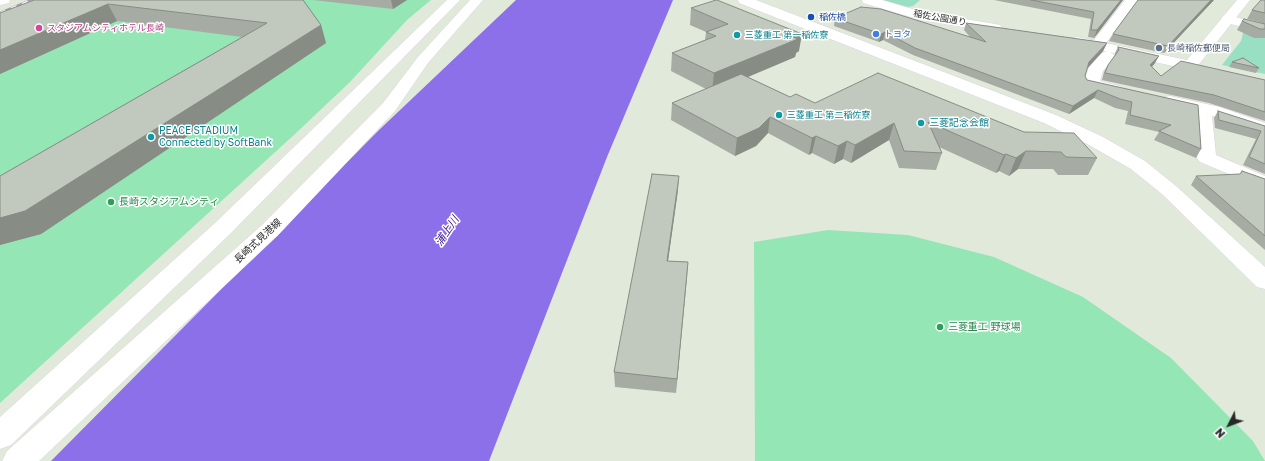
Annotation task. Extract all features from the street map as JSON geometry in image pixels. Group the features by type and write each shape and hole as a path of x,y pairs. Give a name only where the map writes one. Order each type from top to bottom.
{"street":[{"path":"0,2 4,0"},
{"path":"0,436 223,228 454,0"},
{"name":"長崎式見港線","path":"18,461 270,230 389,107 423,60 477,0"},
{"path":"744,0 1020,107 1096,141 1138,165 1168,190 1265,281"},
{"name":"稲佐公園通り","path":"868,0 923,10 1007,30"},
{"path":"1129,92 1091,84 1102,50 1132,0"},
{"path":"1060,38 1102,50 1198,66 1228,19 1244,0"},
{"path":"1228,19 1265,29"},
{"path":"1158,99 1203,108 1265,129"},
{"path":"1203,108 1207,158 1265,183"}],"green space":[{"name":"長崎スタジアムシティ","path":"42,0 431,0 407,20 350,82 295,134 0,403 0,16"},
{"path":"883,0 920,0 913,6 907,7"},
{"path":"1244,30 1265,36 1265,74 1222,65 1241,41"},
{"name":"三菱重工 野球場","path":"828,230 908,235 994,257 1083,297 1171,358 1253,441 1265,461 755,461 754,242"}],"water":[{"name":"浦上川","path":"516,0 673,0 607,157 489,461 51,461 379,130"}],"building":[{"path":"34,0 303,0 321,25 25,211 0,218 0,176 267,23 108,4 0,50 0,13"},
{"path":"717,0 802,34 793,37 798,39 714,73 672,53 716,36 706,32 728,24 691,8"},
{"path":"1031,0 1121,0 1097,30 1091,30 1094,12"},
{"path":"1138,0 1211,0 1168,46 1113,34"},
{"path":"1261,0 1265,0 1265,13 1252,10"},
{"path":"861,7 881,9 986,42 966,23 1107,43 1089,62 1085,76 1087,80 1198,105 1201,149 1159,131 1171,125 1130,115 1132,102 1098,90 1073,106 915,48 885,32 881,34 835,18"},
{"path":"1244,19 1265,24 1265,29 1260,29 1242,21"},
{"path":"1118,47 1159,56 1150,65 1161,76 1181,61 1265,80 1265,112 1214,95 1105,73 1108,65 1119,50"},
{"path":"1243,58 1259,68 1232,62"},
{"path":"878,73 1024,132 1074,133 1097,158 1066,157 1061,152 1026,151 1016,158 1006,154 1004,155 928,122 942,153 904,151 894,123 855,145 847,141 838,146 816,136 812,138 770,117 759,128 737,138 672,103 741,74 790,97 796,94 815,103"},
{"path":"1218,111 1265,126 1265,164 1249,157 1261,131 1219,120"},
{"path":"1242,171 1265,179 1265,236 1196,176 1240,174"},
{"path":"652,174 679,176 667,261 688,262 677,379 614,372"}],"railway":[{"path":"0,13 32,0"}],"place":[{"name":"稲佐橋","path":"811,17"},
{"name":"スタジアムシティホテル長崎","path":"39,28"},
{"name":"トヨタ","path":"876,34"},
{"name":"三菱重工 第一稲佐寮","path":"737,35"},
{"name":"長崎稲佐郵便局","path":"1159,48"},
{"name":"三菱重工 第二稲佐寮","path":"779,115"},
{"name":"三菱記念会館","path":"921,123"},
{"name":"PEACE STADIUM Connected by SoftBank","path":"151,137"},
{"name":"長崎スタジアムシティ","path":"111,202"},
{"name":"三菱重工 野球場","path":"940,327"}]}
